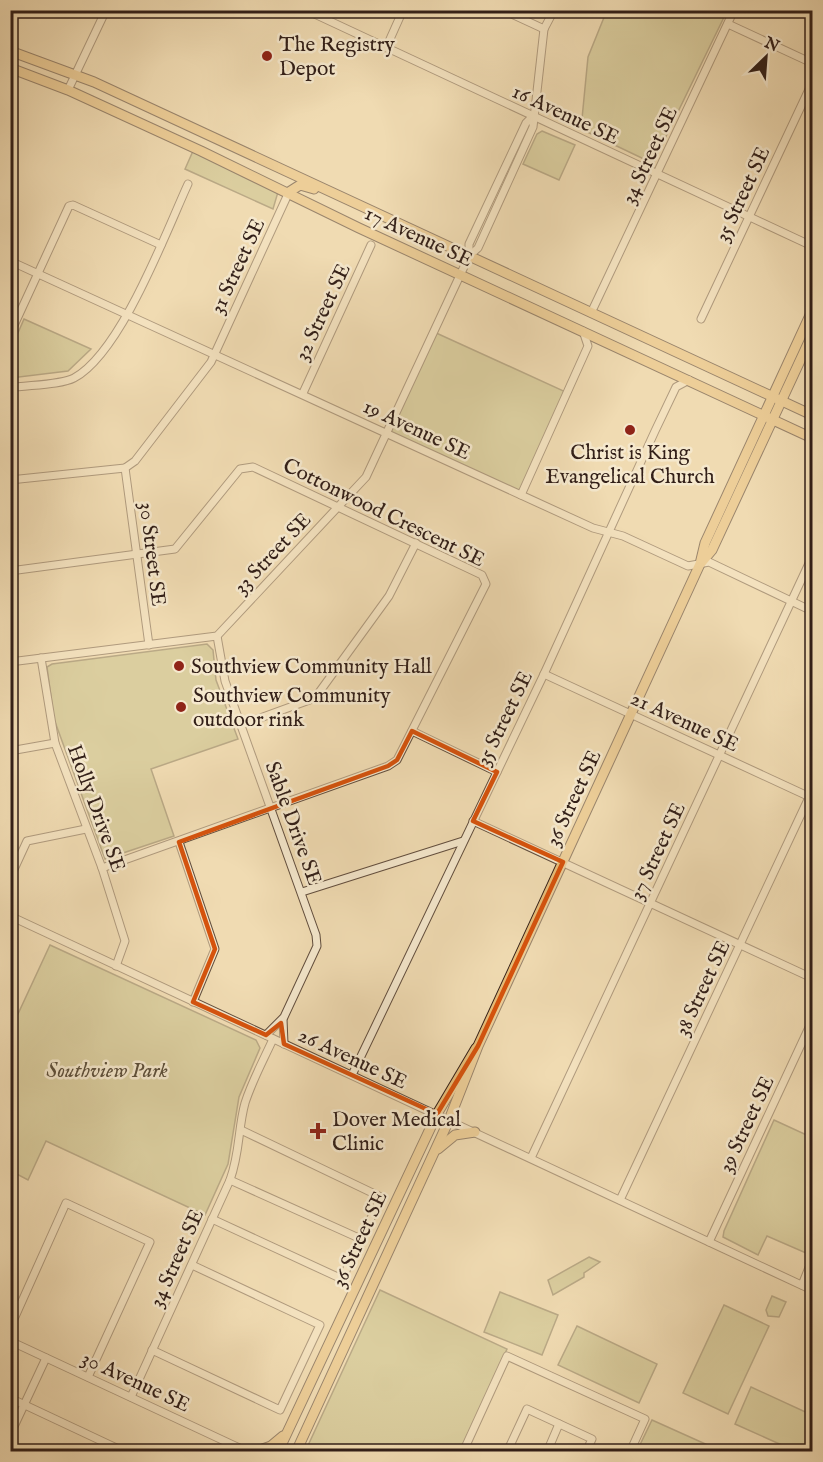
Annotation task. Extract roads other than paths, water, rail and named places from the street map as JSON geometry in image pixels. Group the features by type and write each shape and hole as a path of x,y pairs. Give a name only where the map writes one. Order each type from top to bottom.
{"main road":[{"name":"17 Avenue SE","path":"10,51 76,74 813,415"},
{"name":"17 Avenue SE","path":"10,68 68,90 813,438"},
{"path":"289,192 294,186 305,186 340,201 351,201"},
{"name":"36 Street SE","path":"296,1452 449,1120 478,1046 700,564 705,543 813,310"},
{"name":"36 Street SE","path":"700,564 712,550 813,335"},
{"name":"36 Street SE","path":"278,1452 437,1114 469,1056 478,1046"},
{"path":"434,1153 454,1136 475,1132"},
{"path":"254,1452 271,1446 287,1433"}],"street":[{"path":"68,90 106,10"},
{"path":"386,48 403,10"},
{"path":"502,10 544,29 554,10"},
{"name":"34 Street SE","path":"591,313 734,10"},
{"name":"16 Avenue SE","path":"310,11 813,246"},
{"path":"728,24 813,63"},
{"name":"33 Street SE","path":"217,636 366,477 469,256 476,252 532,131 544,29"},
{"name":"35 Street SE","path":"701,319 813,83"},
{"path":"10,388 74,378 91,364 129,315 188,184"},
{"name":"31 Street SE","path":"125,468 135,461 215,354 289,192"},
{"path":"10,334 69,206 73,205 160,245"},
{"name":"32 Street SE","path":"303,393 371,245"},
{"name":"19 Avenue SE","path":"10,261 303,393 521,495 623,536 688,566 709,562 813,611"},
{"path":"521,495 588,346 582,332"},
{"name":"35 Street SE","path":"352,1075 544,674 676,387 689,381"},
{"name":"Cottonwood Crescent SE","path":"10,571 175,549 240,469 253,467 482,575 486,584 397,760 388,766 271,809 102,868"},
{"path":"10,480 125,468"},
{"name":"30 Street SE","path":"125,468 149,645"},
{"path":"241,725 315,699 389,596 416,543"},
{"name":"37 Street SE","path":"531,1158 813,557"},
{"path":"10,662 217,636"},
{"name":"Sable Drive SE","path":"217,636 225,681 302,892 317,946 284,1017 266,1035"},
{"name":"Holly Drive SE","path":"41,658 55,743 102,868 125,941 116,966"},
{"name":"21 Avenue SE","path":"544,674 812,795"},
{"path":"412,731 497,772"},
{"path":"10,751 55,743"},
{"name":"38 Street SE","path":"621,1200 812,795"},
{"path":"473,820 813,978"},
{"path":"10,878 27,841 86,829"},
{"path":"302,892 463,841"},
{"path":"179,842 214,949 193,1002"},
{"name":"26 Avenue SE","path":"10,916 813,1290"},
{"name":"Sable Drive SE","path":"284,1017 284,1044"},
{"name":"39 Street SE","path":"709,1242 813,1021"},
{"path":"212,1219 342,1279 381,1197 241,1130 246,1101 273,1039"},
{"name":"34 Street SE","path":"131,1397 230,1180 240,1149 241,1130"},
{"path":"230,1180 361,1239"},
{"path":"10,1328 66,1203 150,1242 88,1377"},
{"path":"802,1285 813,1260"},
{"path":"152,1350 280,1410 300,1368 320,1325 192,1265"},
{"name":"30 Avenue SE","path":"10,1341 248,1452"},
{"path":"463,1452 507,1356 645,1419 630,1452"},
{"path":"10,1435 46,1358"},
{"path":"10,1398 125,1452"},
{"path":"507,1452 527,1409 592,1440 586,1452"},
{"path":"547,1452 560,1424"}],"place":[{"name":"The Registry Depot","path":"267,56"},
{"name":"Christ is King Evangelical Church","path":"630,430"},
{"name":"Southview Community Hall","path":"179,666"},
{"name":"Southview Community outdoor rink","path":"181,707"},
{"name":"Dover Medical Clinic","path":"318,1131"}],"park label":[{"name":"Southview Park","path":"107,1070"}]}
